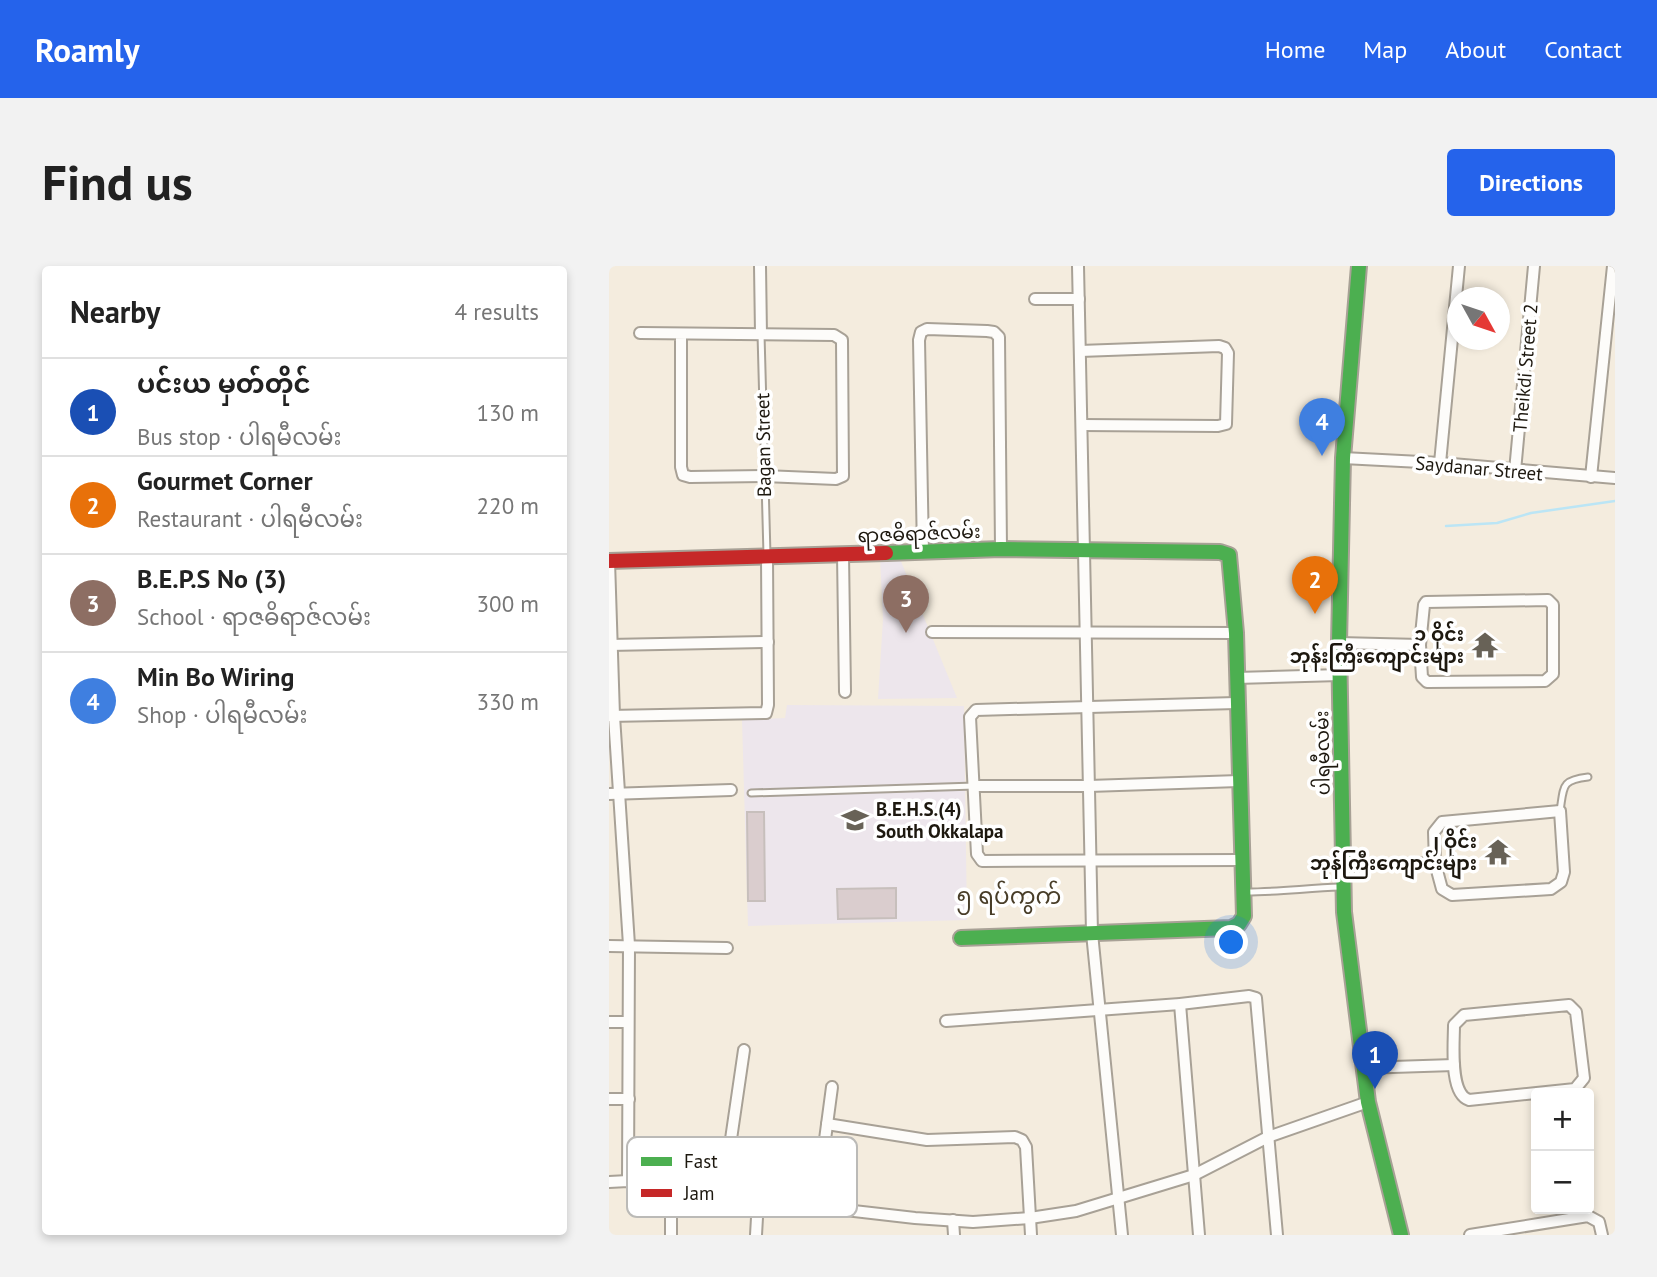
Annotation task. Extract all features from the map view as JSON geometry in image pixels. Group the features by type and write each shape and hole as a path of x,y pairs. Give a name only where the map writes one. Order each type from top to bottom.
{"street":[{"path":"760,266 761,334"},
{"path":"1078,266 1092,933 1122,1235"},
{"name":"ပါရမီလမ်း","path":"1359,266 1343,458 1339,643 1344,912 1362,1069 1401,1235"},
{"path":"1440,463 1459,266"},
{"name":"Theikdi Street 2","path":"1515,471 1534,266"},
{"path":"1591,477 1613,266"},
{"path":"1035,299 1079,299"},
{"path":"923,552 919,340 921,332 927,329 988,331 999,337 1001,549"},
{"path":"640,333 834,335 842,340 843,476 836,479 683,475 681,334"},
{"path":"1080,351 1219,346 1225,348 1228,353 1226,424 1082,425"},
{"name":"Saydanar Street","path":"1343,458 1440,463 1615,478"},
{"name":"ရာဇဓိရာဇ်လမ်း","path":"609,561 1001,549 1220,552 1229,555 1236,633"},
{"path":"843,555 845,692"},
{"path":"611,716 766,713 767,557"},
{"path":"609,561 614,794 629,945 629,1137"},
{"path":"1548,600 1553,605 1553,674 1545,681 1427,682 1422,677 1420,645 1423,605 1426,602 1548,600"},
{"path":"932,632 1236,633 1244,916 1239,924 1231,928 961,938"},
{"path":"610,645 768,642"},
{"path":"1339,643 1420,645"},
{"path":"1236,678 1340,675"},
{"path":"1236,703 1087,705 972,712 970,717 977,854 982,861 1242,860"},
{"path":"975,786 1089,786 1239,781"},
{"path":"614,794 731,790"},
{"path":"1560,811 1565,872 1561,882 1551,889 1452,895 1442,889 1435,863 1434,832 1443,822 1560,811"},
{"path":"1343,866 1435,863"},
{"path":"609,946 727,947"},
{"path":"946,1021 1180,1004 1249,996 1256,998 1277,1235"},
{"path":"1180,1004 1199,1235"},
{"path":"1569,1005 1576,1012 1584,1078 1576,1089 1469,1100 1459,1093 1454,1065 1454,1025 1464,1014 1569,1005"},
{"path":"609,1022 628,1022"},
{"path":"731,1137 744,1050"},
{"path":"1362,1069 1454,1065"},
{"path":"825,1137 832,1087"},
{"path":"609,1099 629,1099"},
{"path":"857,1211 974,1222 1076,1211 1194,1175 1268,1137 1368,1102"},
{"path":"827,1124 927,1140 1015,1137 1022,1140 1025,1147 1031,1235"},
{"path":"609,1182 627,1181"},
{"path":"1470,1235 1588,1216 1599,1222 1602,1235"},
{"path":"671,1217 671,1235"},
{"path":"757,1235 758,1217"},
{"path":"953,1220 954,1235"}],"lane":[{"name":"Bagan Street","path":"761,334 767,557"},
{"path":"1560,811 1563,787 1567,782 1570,779 1588,777"},
{"path":"751,793 975,786"},
{"path":"1243,892 1286,892 1343,887"}],"shaded area":[{"path":"880,558 900,559 957,698 878,699 883,619"},
{"name":"B.E.H.S.(4) South Okkalapa","path":"787,705 964,706 967,920 748,926 742,720 785,718"}],"building":[{"path":"747,812 764,812 765,901 748,901"},
{"path":"896,888 896,918 838,919 837,889"}],"waterway":[{"path":"1446,526 1497,523 1531,513 1615,501"}],"traffic: fast":[{"path":"1359,266 1343,458 1339,643 1344,912 1368,1102 1401,1235"},
{"path":"886,553 1001,549 1220,552 1229,555 1236,633 1244,916 1239,924 1231,928 961,938"}],"traffic: jam":[{"path":"609,561 886,553"}],"place":[{"name":"Min Bo Wiring","path":"1322,456"},
{"name":"Gourmet Corner","path":"1315,614"},
{"name":"B.E.P.S No (3)","path":"906,633"},
{"name":"၁ ဝိုင်း ဘုန်းကြီးကျောင်းများ","path":"1485,645"},
{"name":"B.E.H.S.(4) South Okkalapa","path":"855,820"},
{"name":"၂ ဝိုင်း ဘုန်ကြီးကျောင်းများ","path":"1498,852"},
{"name":"ပင်းယ မှတ်တိုင်","path":"1375,1089"}],"district":[{"name":"၅ ရပ်ကွက်","path":"1009,895"}]}
